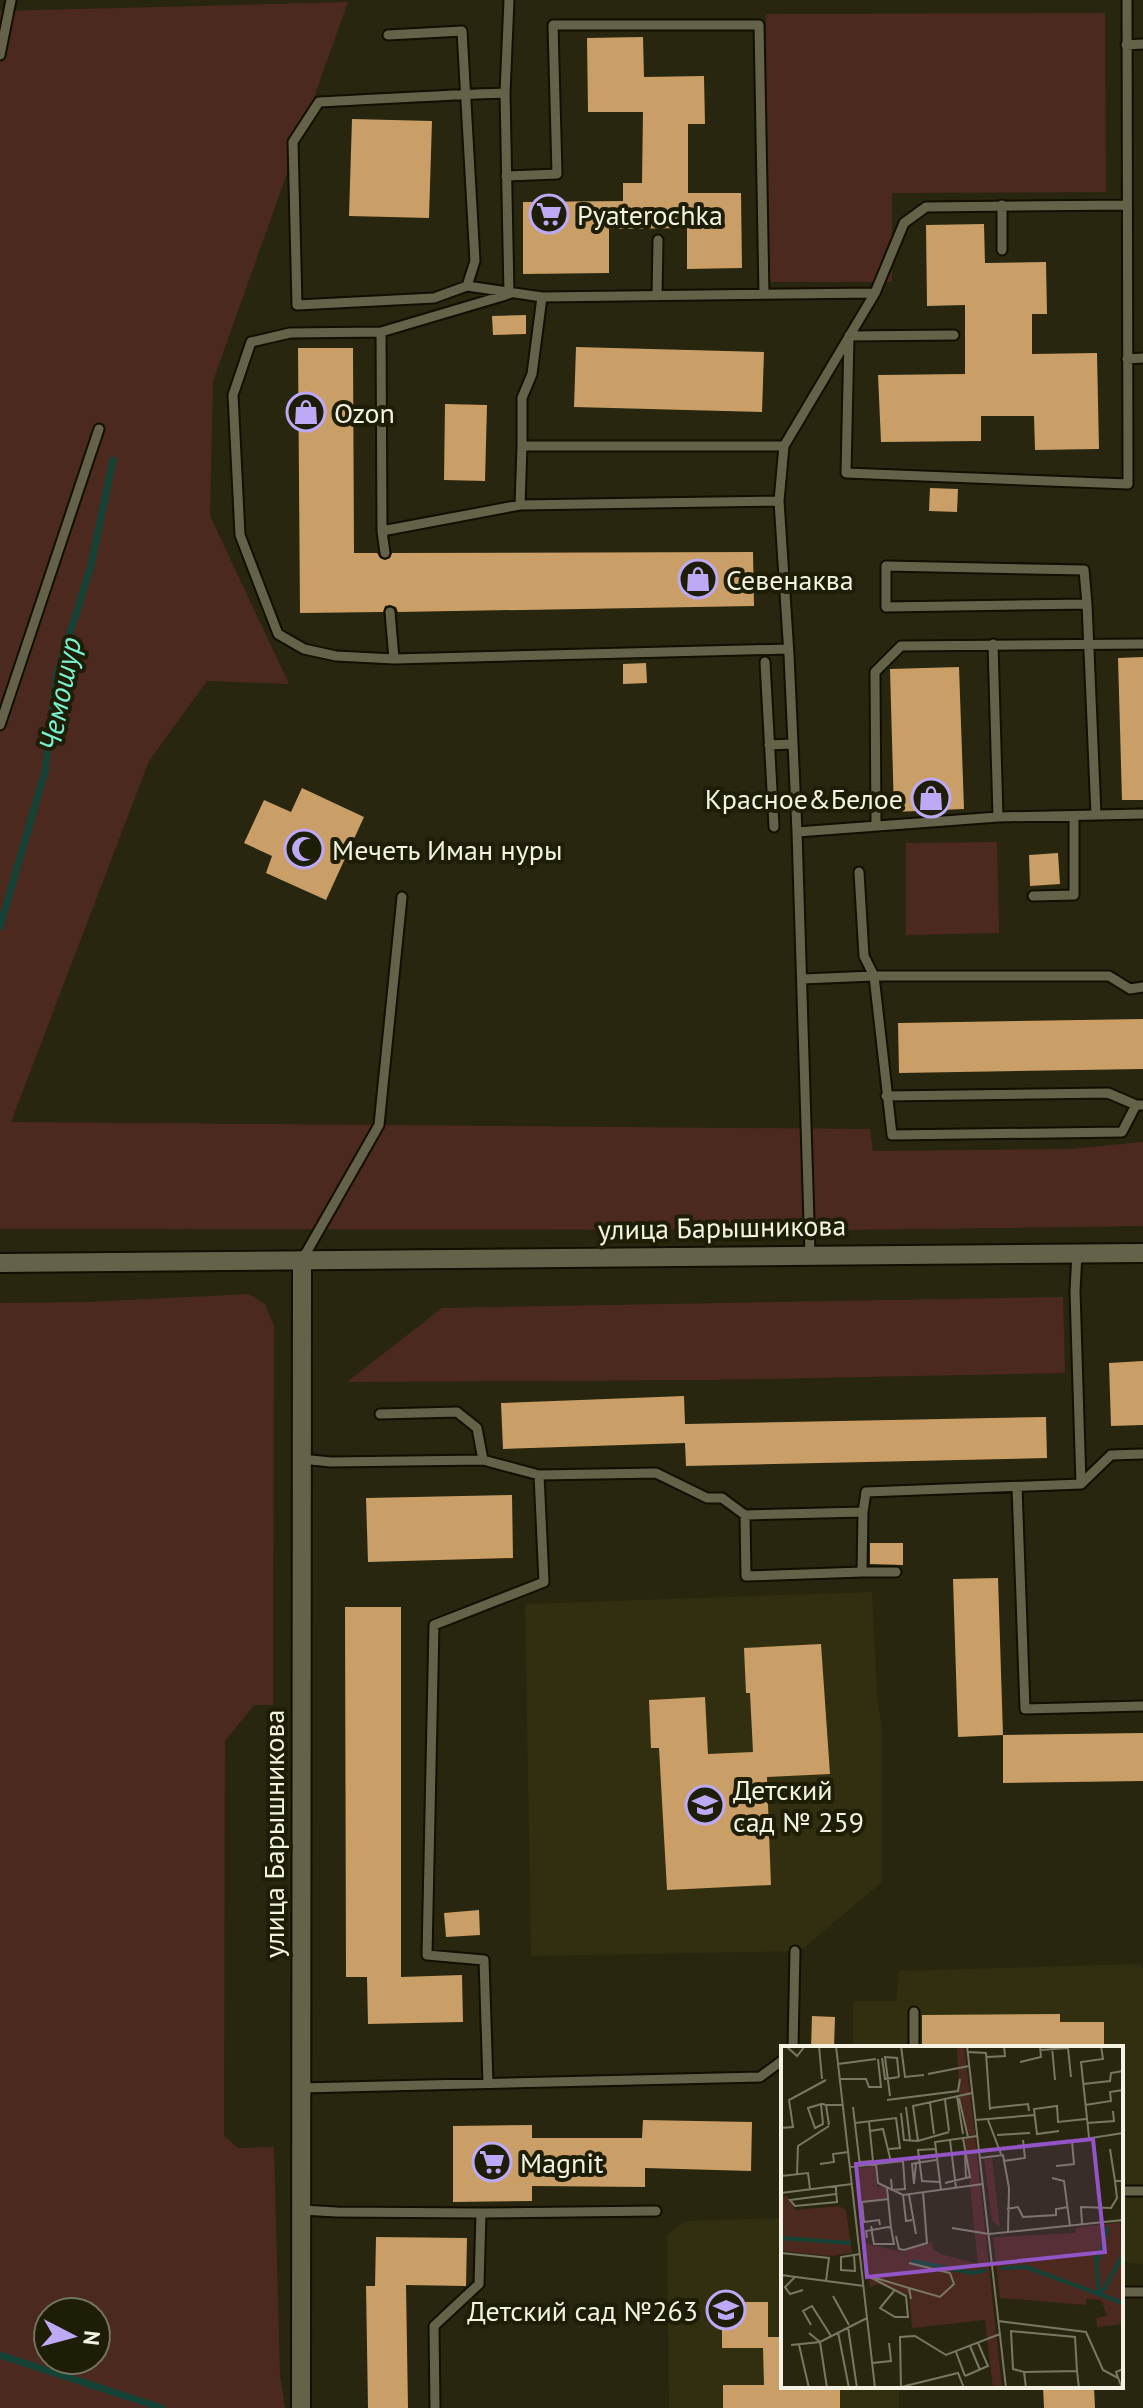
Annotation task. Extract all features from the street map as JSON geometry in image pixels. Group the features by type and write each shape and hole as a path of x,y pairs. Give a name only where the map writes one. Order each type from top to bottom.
{"street":[{"name":"улица Барышникова","path":"0,1263 1143,1253"},
{"name":"улица Барышникова","path":"301,2408 302,1260"}],"lane":[{"path":"509,0 505,93 509,294"},
{"path":"849,336 846,473 1128,484 1127,0"},
{"path":"0,11 11,2"},
{"path":"0,55 11,2"},
{"path":"506,176 557,174 553,25 759,25 764,294"},
{"path":"388,35 462,31 475,261 467,286"},
{"path":"1126,45 1143,44"},
{"path":"505,93 319,102 293,142 297,305 434,298 467,286 542,297 875,293"},
{"path":"1002,205 1002,250"},
{"path":"810,1254 797,832 779,501 784,446 875,293 904,223 926,207 1127,205"},
{"path":"657,296 658,240"},
{"path":"509,294 381,332 290,333 251,342 233,395 240,535 278,634 304,649 325,654 394,659 788,649"},
{"path":"520,505 522,398 532,374 542,297"},
{"path":"381,332 382,531 385,553"},
{"path":"849,336 954,335"},
{"path":"1127,359 1143,358"},
{"path":"0,725 99,429"},
{"path":"522,446 784,446"},
{"path":"382,531 520,505 779,501"},
{"path":"1087,604 886,607 886,566 1084,570 1087,604 1089,644 1096,815"},
{"path":"390,612 394,659"},
{"path":"993,644 998,817"},
{"path":"876,825 875,672 901,646 1143,644"},
{"path":"765,662 774,827"},
{"path":"769,745 792,744"},
{"path":"797,832 998,817 1143,814"},
{"path":"1033,896 1074,895 1074,816"},
{"path":"859,872 864,956 874,976 886,1096 892,1135 1122,1132 1139,1105 1108,1093 886,1096"},
{"path":"302,1260 379,1125 402,897"},
{"path":"802,979 1109,976 1130,989 1143,987"},
{"path":"1077,1253 1075,1291 1081,1484"},
{"path":"380,1414 457,1412 477,1428 483,1460"},
{"path":"862,1572 866,1492 1081,1484 1111,1455 1143,1454"},
{"path":"301,1459 331,1462 483,1460 539,1475 656,1473 707,1498 722,1498 745,1515 863,1512"},
{"path":"488,2083 484,1960 427,1955 434,1625 544,1582 539,1475"},
{"path":"1017,1487 1025,1709 1143,1706"},
{"path":"745,1515 746,1576 896,1572"},
{"path":"793,2046 795,1951"},
{"path":"914,2012 914,2046"},
{"path":"301,2088 760,2077 781,2061"},
{"path":"301,2210 481,2213 656,2211"},
{"path":"435,2408 434,2326 479,2284 481,2213"}],"shaded area":[{"path":"348,2 213,381 210,516 289,684 207,681 149,761 11,1122 870,1129 873,1151 1070,1149 1143,1142 1143,1226 837,1230 0,1229 0,11"},
{"path":"1105,13 1106,192 892,193 892,282 767,282 766,14"},
{"path":"997,842 999,933 906,935 906,843"},
{"path":"249,1294 265,1304 274,1326 273,1705 254,1705 225,1741 224,2136 238,2148 274,2147 280,2375 285,2408 0,2408 0,1303"},
{"path":"1063,1297 1065,1373 706,1380 347,1382 442,1308"},
{"name":"Детский сад № 259","path":"872,1592 877,1694 882,1728 882,1882 800,1951 531,1956 525,1604"},
{"path":"1140,1964 1143,1969 1143,2264 1123,2262 1123,2046 853,2046 853,2001 896,2001 899,1971"},
{"name":"Детский сад №263","path":"781,2218 781,2388 899,2388 899,2408 669,2408 667,2235 686,2221"}],"building":[{"path":"643,37 644,77 704,76 705,124 688,124 688,193 741,193 742,268 687,269 687,228 609,229 609,273 523,274 523,202 623,201 623,183 642,183 643,112 588,112 587,38"},
{"path":"352,119 432,121 429,218 349,216"},
{"path":"984,224 985,263 1046,262 1047,314 1032,314 1032,354 1097,353 1099,449 1035,450 1034,416 981,416 981,441 881,442 878,375 965,374 965,305 927,306 926,225"},
{"path":"526,315 526,334 493,335 492,316"},
{"path":"576,347 764,352 762,412 574,407"},
{"path":"298,348 353,348 354,553 377,553 385,560 392,553 753,552 754,606 398,612 396,607 390,605 385,606 383,612 300,613"},
{"path":"445,404 487,405 485,481 444,480"},
{"path":"930,488 958,489 957,512 929,511"},
{"path":"1143,657 1143,800 1122,800 1118,658"},
{"path":"646,663 647,683 623,684 623,664"},
{"path":"959,667 964,809 894,812 890,669"},
{"name":"Мечеть Иман нуры","path":"302,788 364,817 326,900 266,873 272,856 244,843 264,800 291,812"},
{"path":"1058,853 1060,884 1030,886 1029,855"},
{"path":"1143,1019 1143,1069 899,1073 898,1023"},
{"path":"1143,1361 1143,1425 1111,1426 1109,1363"},
{"path":"684,1396 685,1424 1046,1417 1047,1458 686,1466 685,1443 503,1449 501,1403"},
{"path":"512,1495 513,1558 368,1562 366,1498"},
{"path":"870,1543 903,1543 903,1565 870,1564"},
{"path":"998,1578 1003,1735 958,1737 953,1579"},
{"path":"345,1607 401,1607 401,1977 462,1975 463,2022 368,2024 367,1977 346,1977"},
{"path":"821,1644 830,1774 767,1777 771,1885 667,1890 659,1748 651,1748 649,1700 705,1697 708,1754 753,1752 744,1648"},
{"path":"1143,1733 1143,1781 1003,1783 1003,1735"},
{"path":"479,1910 480,1935 446,1937 444,1913"},
{"path":"1060,2014 1060,2022 1104,2022 1104,2046 922,2046 922,2015"},
{"path":"812,2016 835,2017 834,2046 811,2046"},
{"path":"643,2120 752,2122 751,2171 645,2168 645,2187 532,2186 532,2201 453,2202 453,2126 532,2125 532,2138 642,2138"},
{"path":"376,2237 467,2238 466,2286 406,2285 408,2408 368,2408 366,2286 375,2286"},
{"path":"722,2302 768,2302 768,2337 781,2337 781,2388 840,2388 840,2408 723,2408 723,2385 764,2385 763,2348 722,2348"},
{"path":"1043,2388 1094,2388 1095,2408 1044,2408"}],"waterway":[{"name":"Чемошур","path":"0,927 45,771 57,674 90,569 113,460"},
{"path":"0,2355 162,2408"}],"place":[{"name":"Pyaterochka","path":"549,214"},
{"name":"Ozon","path":"306,412"},
{"name":"Севенаква","path":"698,579"},
{"name":"Красное&Белое","path":"931,798"},
{"name":"Мечеть Иман нуры","path":"304,849"},
{"name":"Детский сад № 259","path":"705,1805"},
{"name":"Magnit","path":"492,2162"},
{"name":"Детский сад №263","path":"726,2310"}]}
